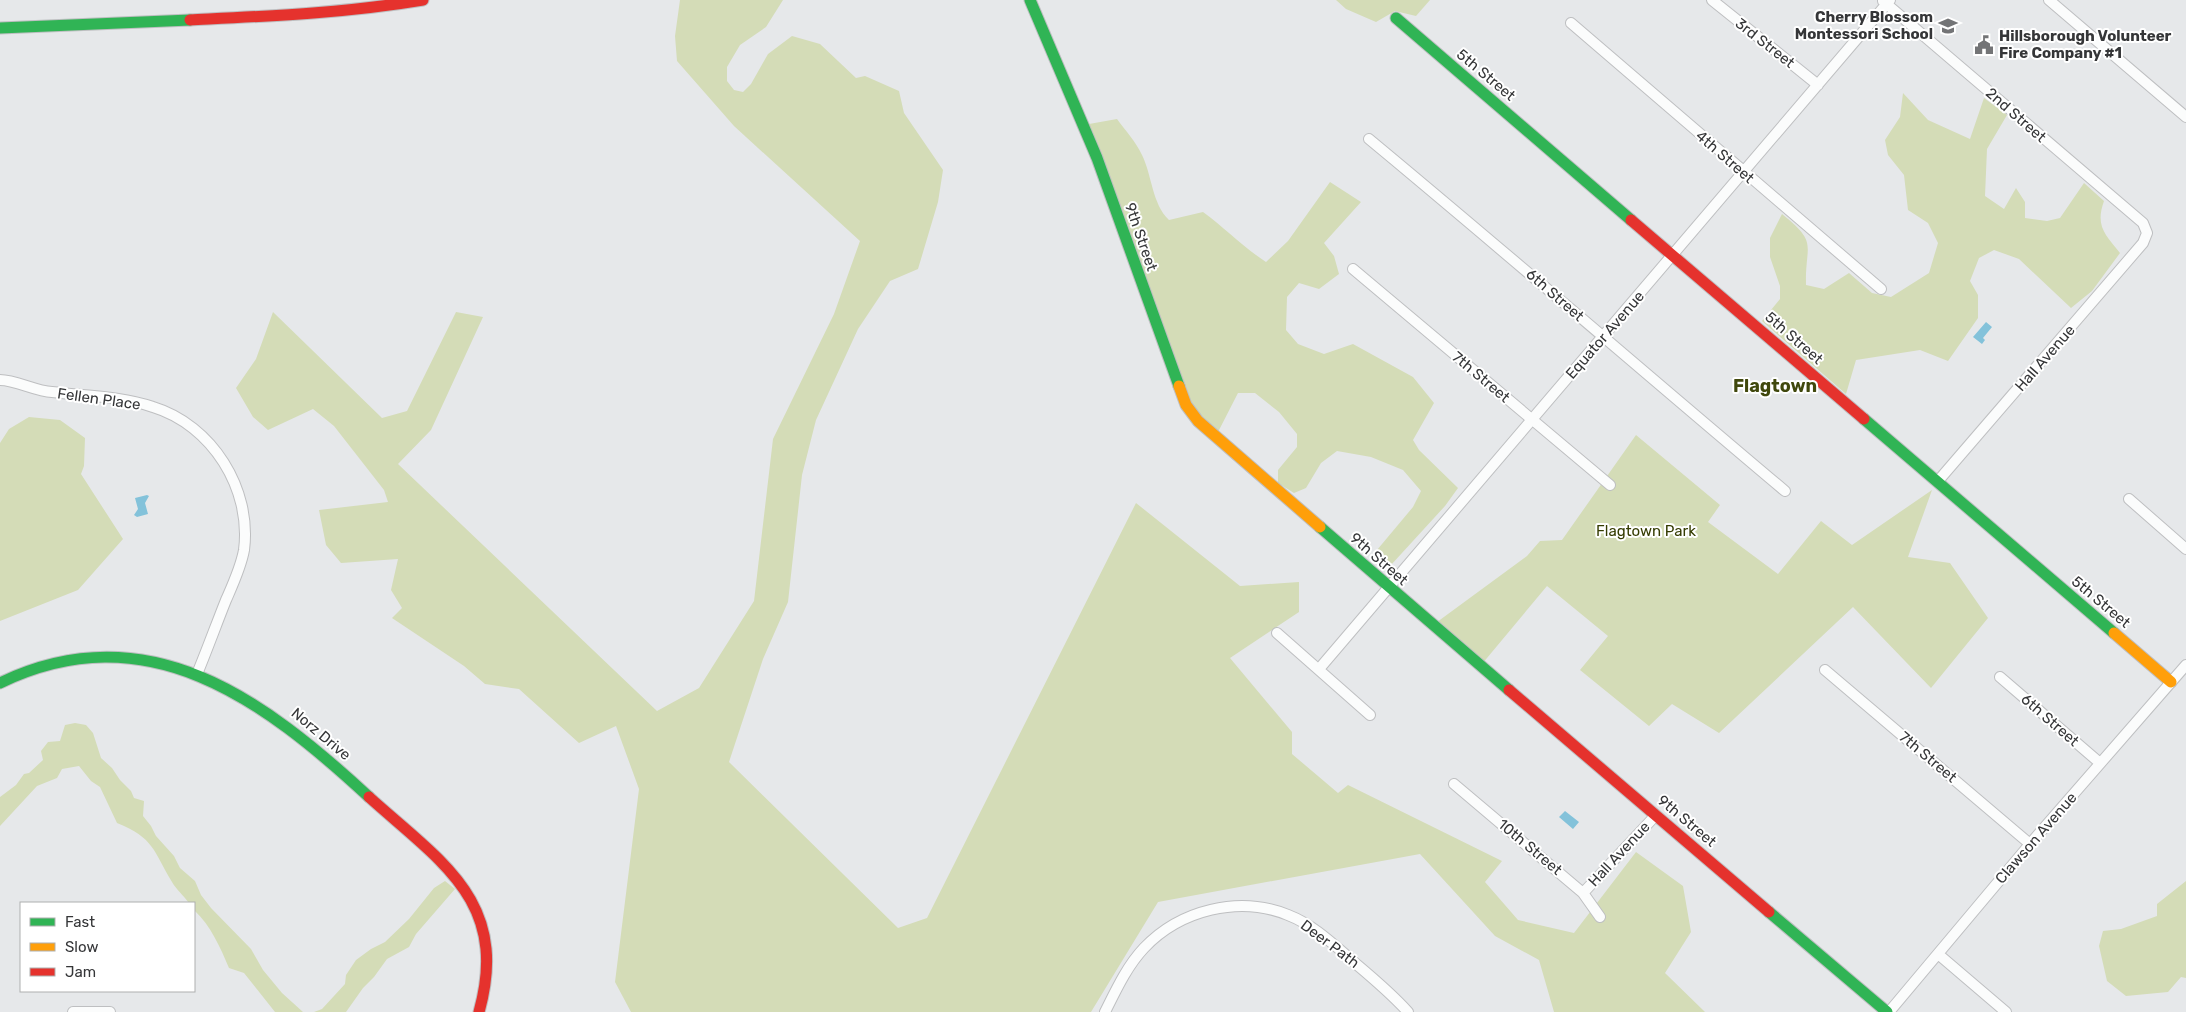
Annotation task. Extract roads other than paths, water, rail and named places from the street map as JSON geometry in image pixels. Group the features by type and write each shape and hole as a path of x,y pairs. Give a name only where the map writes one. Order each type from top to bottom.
{"street":[{"path":"0,28 316,14 423,0"},
{"name":"9th Street","path":"1030,0 1098,158 1186,405 1198,422 1388,588 1888,1012"},
{"name":"3rd Street","path":"1712,0 1818,85"},
{"path":"2049,0 2186,117"},
{"name":"Equator Avenue","path":"1319,668 1674,255 1818,85 1886,1"},
{"name":"2nd Street","path":"1886,1 2143,223 2147,233"},
{"name":"5th Street","path":"1396,18 2171,682"},
{"name":"4th Street","path":"1571,23 1881,289"},
{"name":"6th Street","path":"1369,138 1557,295 1603,338 1785,491"},
{"name":"Hall Avenue","path":"1938,481 2143,243 2147,233"},
{"name":"7th Street","path":"1353,269 1610,485"},
{"name":"Fellen Place","path":"0,380 40,391 108,398 155,407 182,420 216,451 228,469 242,506 244,550 238,571 197,674"},
{"path":"2129,499 2186,549"},
{"path":"1278,633 1370,715"},
{"name":"Norz Drive","path":"0,683 22,671 54,662 84,657 111,656 154,661 197,674 249,701 278,719 310,742 438,859 462,884 480,917 486,942 488,972 479,1012"},
{"name":"Clawson Avenue","path":"1888,1012 2030,844 2186,665"},
{"name":"7th Street","path":"1825,670 2030,844"},
{"name":"6th Street","path":"2000,677 2100,763"},
{"name":"10th Street","path":"1454,784 1583,893 1600,916"},
{"name":"Hall Avenue","path":"1583,893 1656,815"},
{"name":"Deer Path","path":"1105,1012 1132,963 1144,948 1164,931 1186,918 1205,911 1223,907 1247,906 1286,914 1316,930 1394,996 1408,1012"},
{"path":"1938,954 2006,1012"},
{"path":"73,1012 110,1012"}],"water":[{"path":"1986,322 1992,327 1983,338 1985,340 1982,344 1973,337"},
{"path":"149,496 145,503 148,514 137,517 134,515 138,509 135,498"},
{"path":"1565,811 1579,822 1573,829 1559,817"}],"place":[{"name":"Cherry Blossom Montessori School","path":"1948,26"},
{"name":"Hillsborough Volunteer Fire Company #1","path":"1984,45"}],"district":[{"name":"Flagtown","path":"1775,386"}],"park label":[{"name":"Flagtown Park","path":"1646,531"}]}
